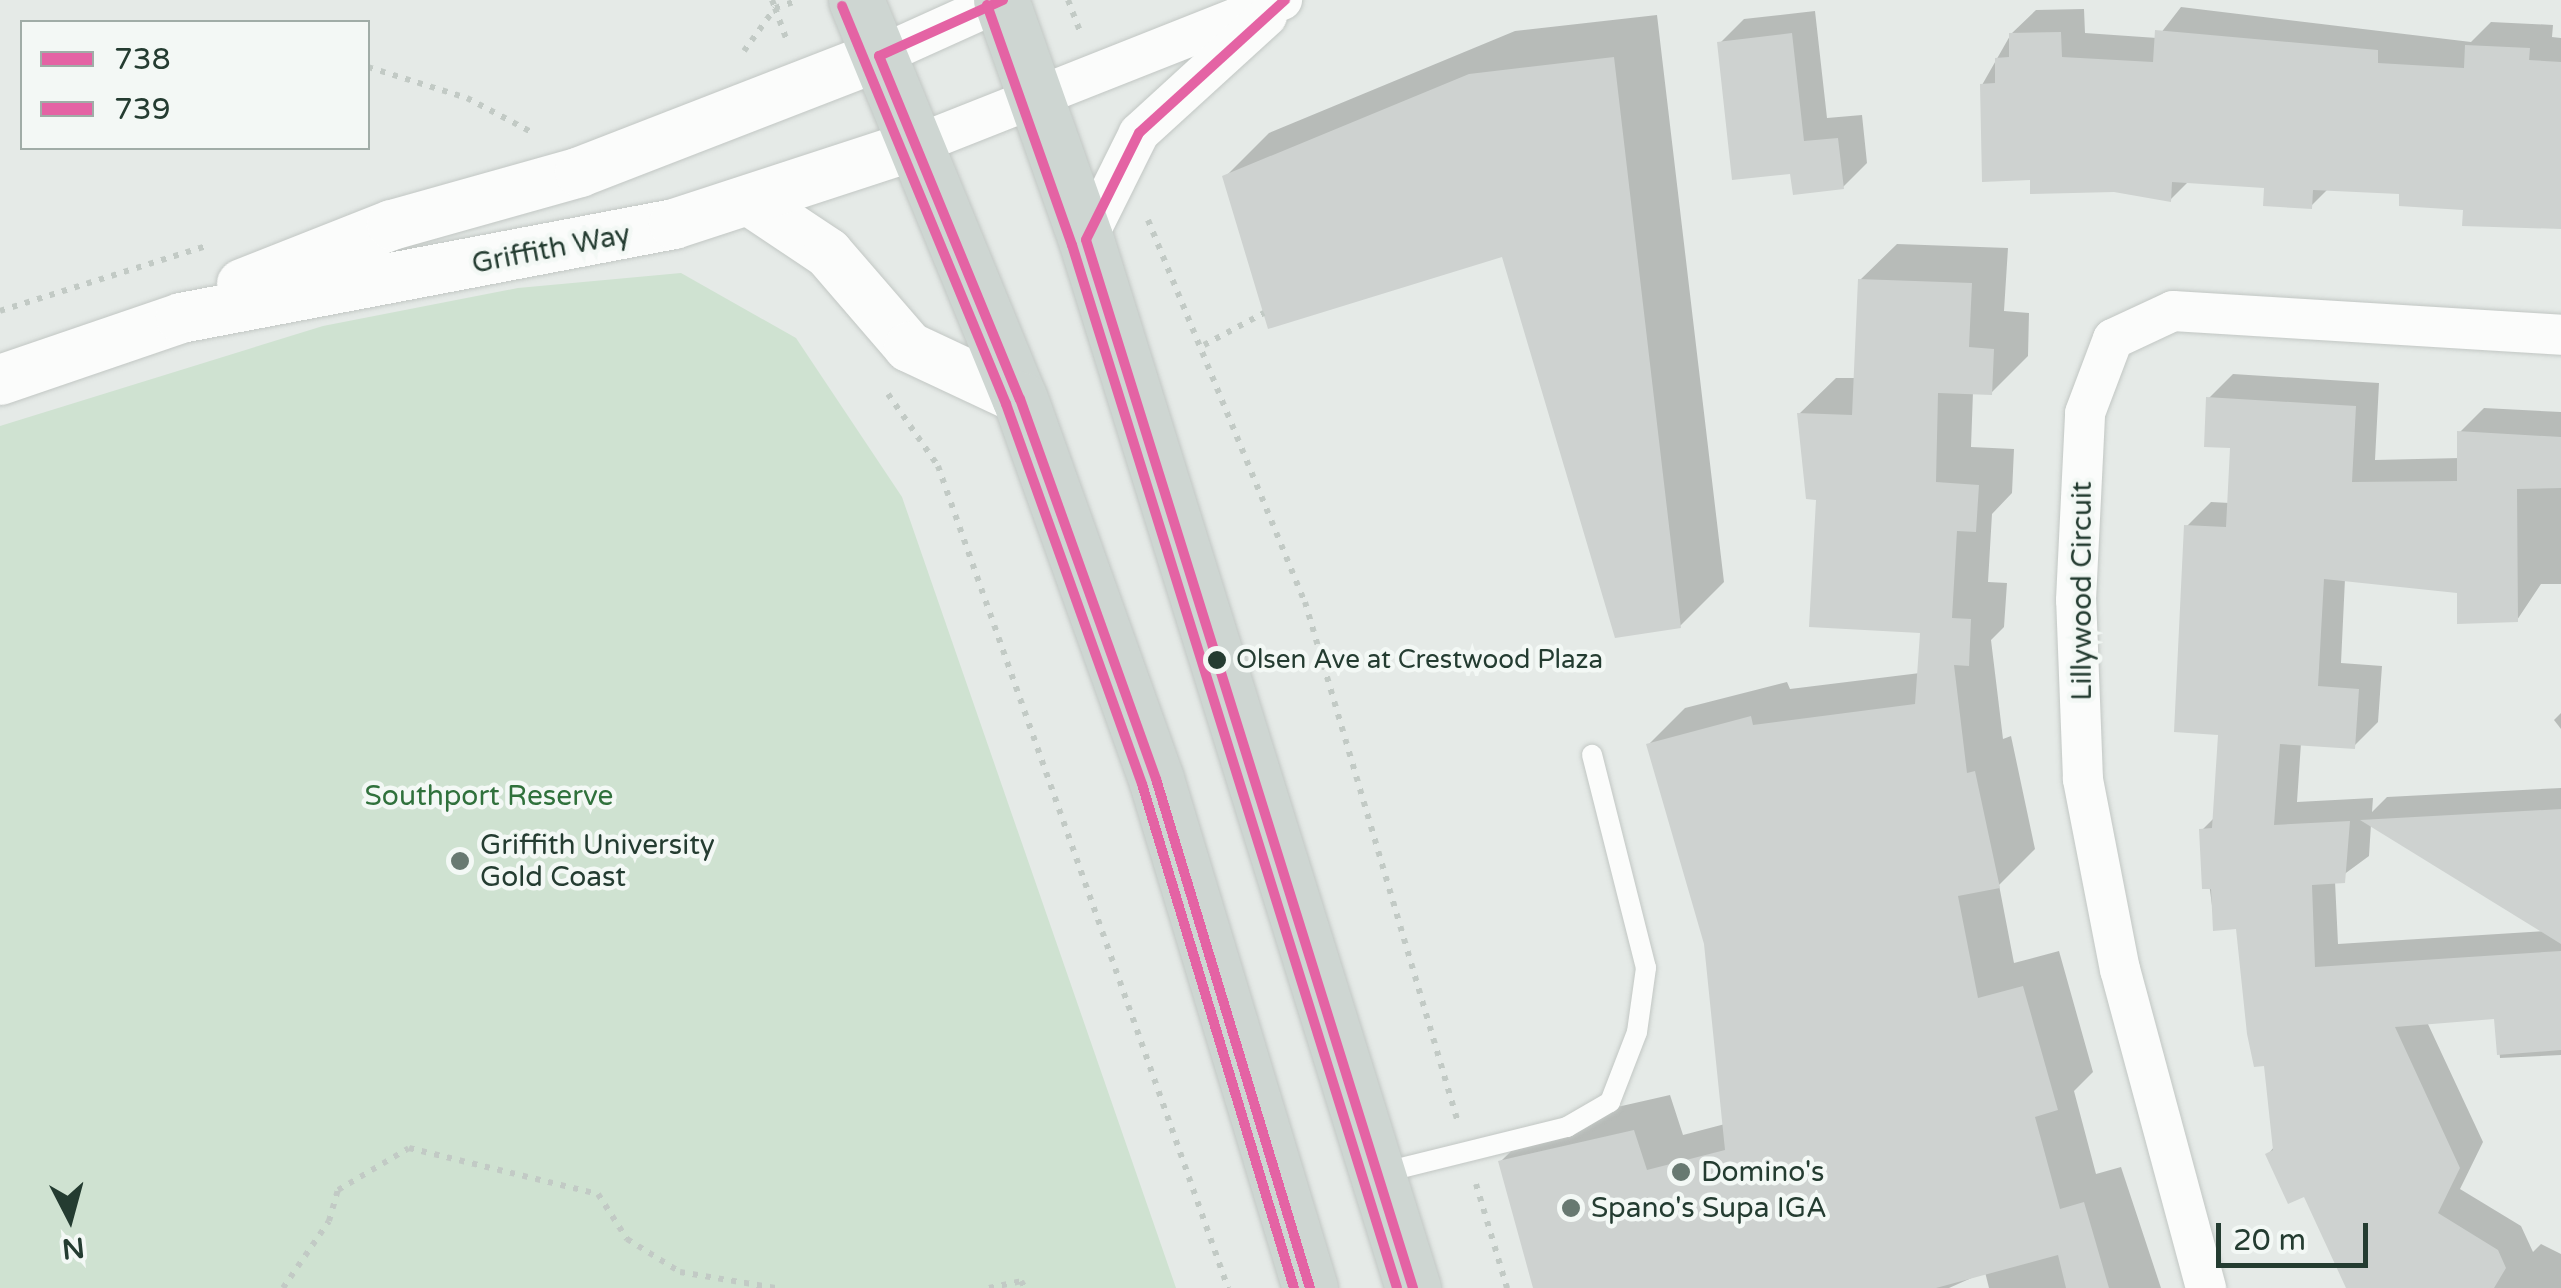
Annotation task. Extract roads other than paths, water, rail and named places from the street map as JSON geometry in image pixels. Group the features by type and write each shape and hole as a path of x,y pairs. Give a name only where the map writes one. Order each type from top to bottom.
{"main road":[{"path":"856,0 1020,400 1156,779 1310,1288"},
{"path":"1002,0 1086,240 1413,1288"}],"street":[{"path":"879,56 1002,0"},
{"path":"913,146 1283,0"},
{"path":"1086,240 1139,133 1283,0"},
{"name":"Griffith Way","path":"0,380 180,318 392,226 580,172 804,90 879,56"},
{"name":"Griffith Way","path":"180,318 655,228 750,201 913,146"},
{"path":"750,201 828,253 908,347 1020,400"},
{"name":"Lillywood Circuit","path":"2206,1288 2120,970 2084,779 2076,600 2085,414 2113,339 2173,311 2561,335"}],"lane":[{"path":"1379,1173 1567,1127 1610,1102 1637,1032 1646,968 1592,755"}],"place":[{"name":"Olsen Ave at Crestwood Plaza","path":"1217,660"},
{"name":"Griffith University Gold Coast","path":"460,861"},
{"name":"Domino's","path":"1681,1172"},
{"name":"Spano's Supa IGA","path":"1571,1208"}],"park label":[{"name":"Southport Reserve","path":"489,796"}]}
